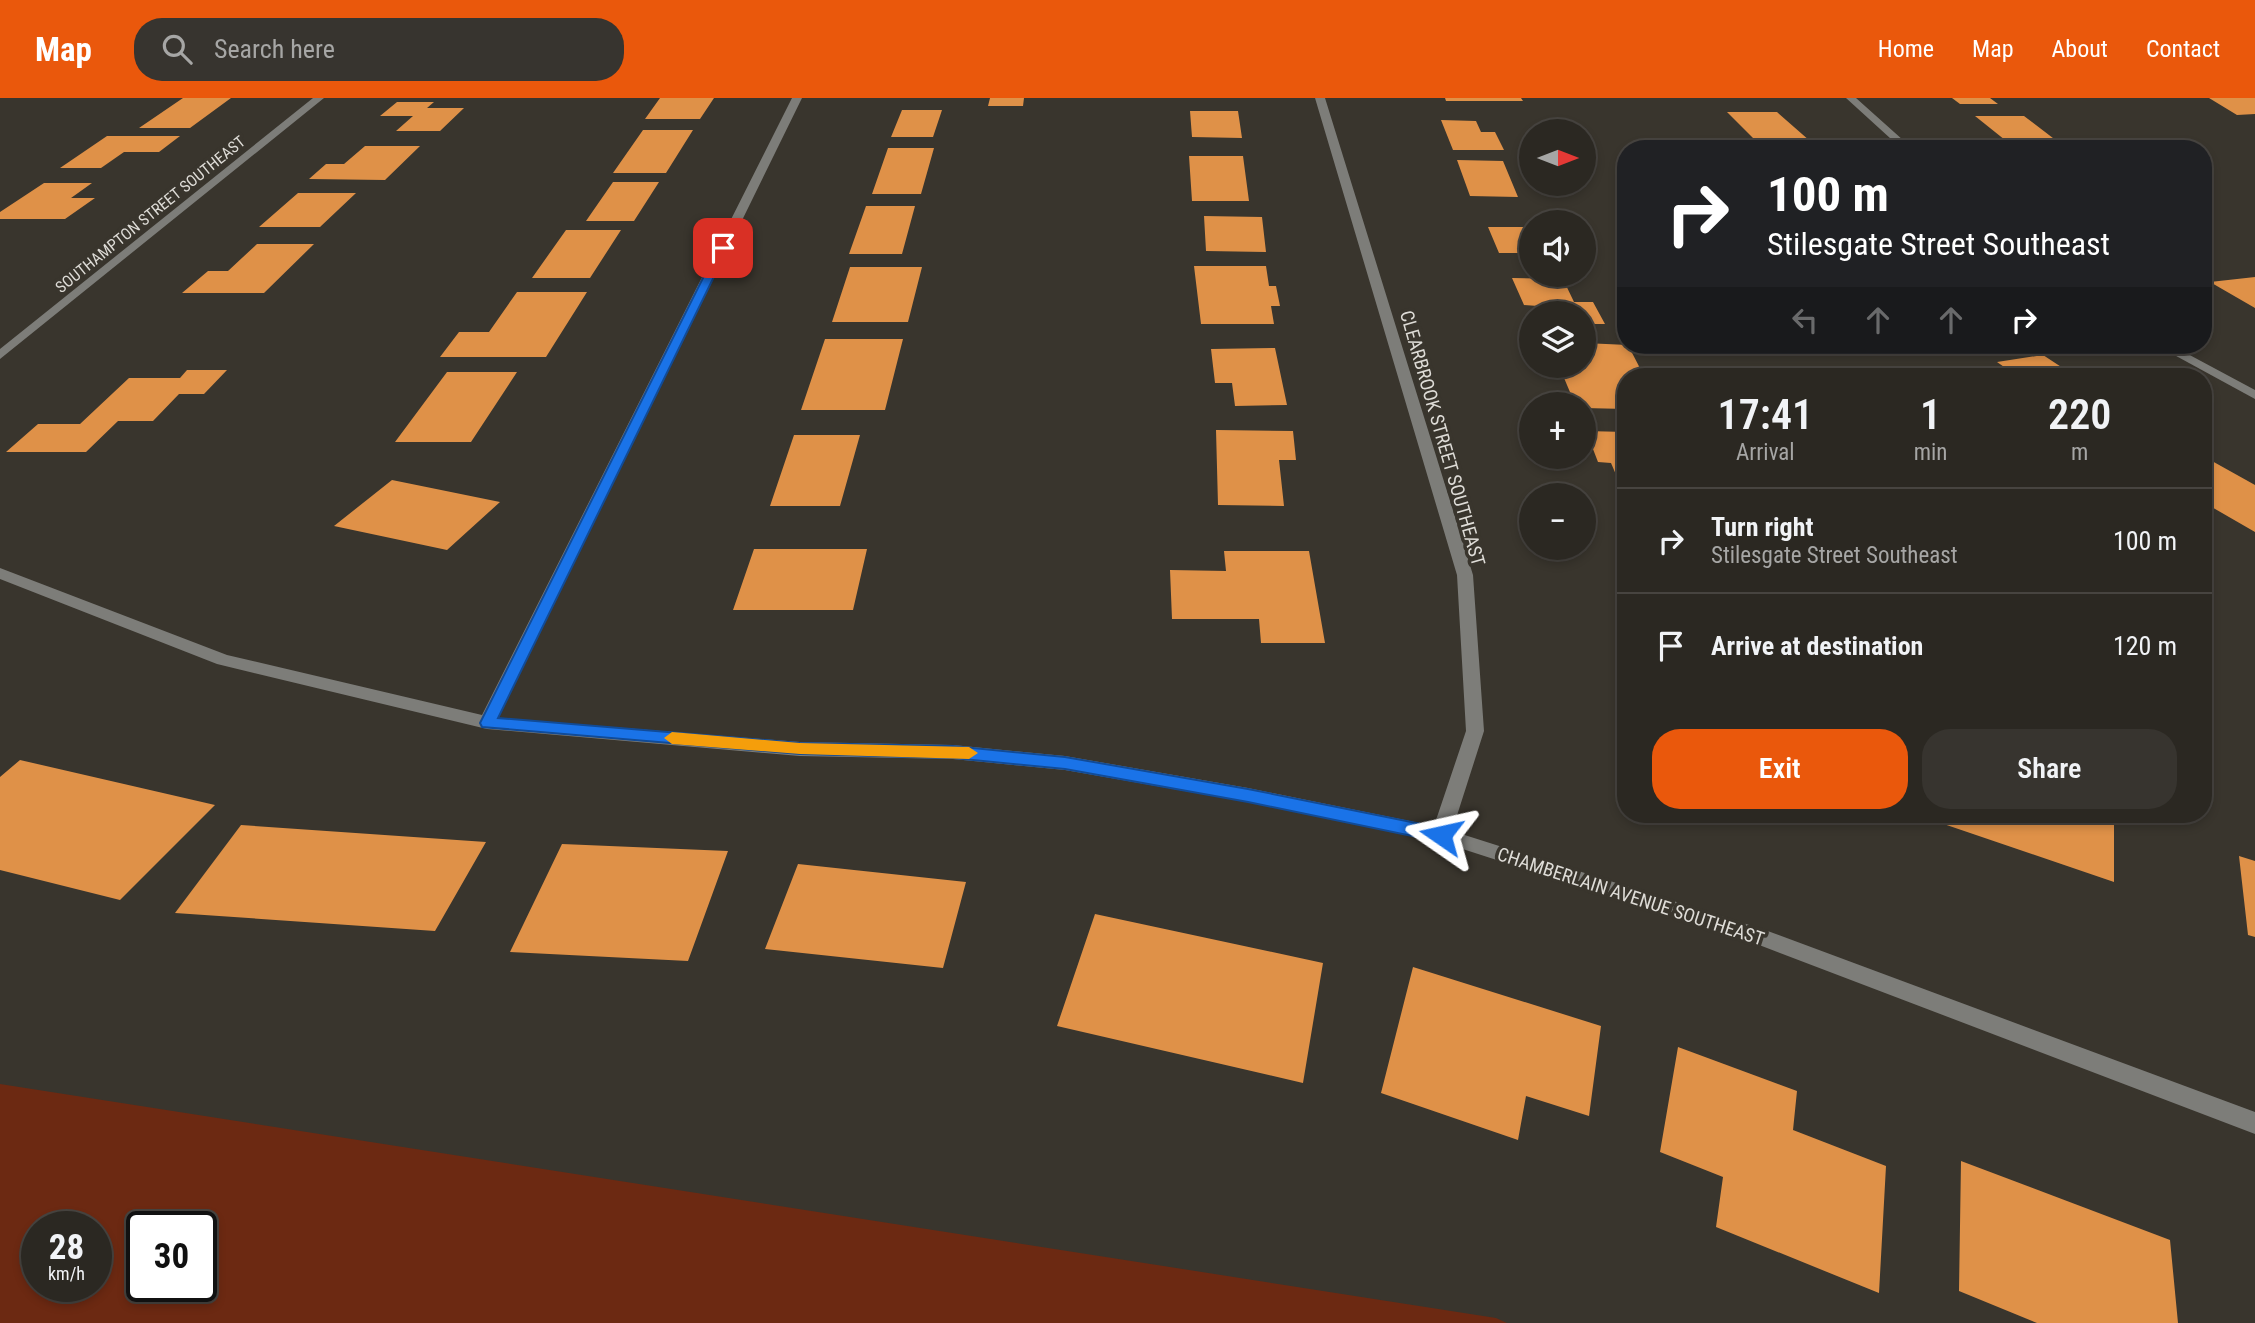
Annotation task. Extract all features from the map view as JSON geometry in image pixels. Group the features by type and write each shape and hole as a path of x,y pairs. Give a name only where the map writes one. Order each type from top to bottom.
{"street":[{"name":"SOUTHAMPTON STREET SOUTHEAST","path":"0,355 319,98"},
{"path":"488,723 797,98"},
{"name":"CLEARBROOK STREET SOUTHEAST","path":"1320,98 1465,575 1475,731 1441,835"},
{"path":"1851,98 1898,140"},
{"path":"2179,354 2205,368"},
{"path":"2212,372 2255,395"},
{"name":"CHAMBERLAIN AVENUE SOUTHEAST","path":"0,573 223,660 488,723 800,748 953,752 1065,763 1248,795 1441,835 1758,936 2255,1124"}],"shaded area":[{"path":"0,1084 1496,1318 1507,1323 0,1323"}],"building":[{"path":"183,98 231,98 190,128 139,128"},
{"path":"660,98 714,98 700,119 645,119"},
{"path":"990,98 1024,98 1023,106 988,106"},
{"path":"1445,98 1521,98 1523,101 1446,101"},
{"path":"1952,98 1990,98 1998,104 1960,104"},
{"path":"2209,98 2255,98 2255,114 2237,115"},
{"path":"397,102 434,102 427,108 464,108 440,131 396,131 413,116 380,116"},
{"path":"902,110 942,110 933,137 891,137"},
{"path":"1190,111 1238,111 1242,138 1192,137"},
{"path":"1727,112 1777,112 1809,140 1755,140"},
{"path":"1975,116 2024,116 2056,140 2005,140"},
{"path":"1441,120 1476,121 1481,132 1495,132 1504,150 1453,150"},
{"path":"643,130 693,130 666,173 613,173"},
{"path":"107,136 180,136 159,152 124,152 101,168 60,168"},
{"path":"365,146 420,146 385,180 309,179 326,164 344,164"},
{"path":"888,148 934,148 921,194 872,194"},
{"path":"1189,156 1243,156 1249,201 1192,201"},
{"path":"1457,160 1503,161 1518,197 1470,196"},
{"path":"613,182 659,182 634,221 586,221"},
{"path":"44,183 92,183 71,198 95,198 65,219 0,219 0,212"},
{"path":"298,193 356,193 320,227 259,227"},
{"path":"866,206 915,206 902,254 849,254"},
{"path":"1204,216 1262,217 1266,252 1206,251"},
{"path":"1488,227 1519,227 1519,253 1499,253"},
{"path":"566,230 621,230 590,278 532,278"},
{"path":"257,244 314,244 264,293 182,293 208,271 228,271"},
{"path":"1194,266 1266,266 1269,286 1276,286 1280,306 1271,306 1274,324 1201,324"},
{"path":"850,267 922,267 908,322 832,322"},
{"path":"2255,277 2255,308 2212,283"},
{"path":"1512,278 1519,278 1519,287 1567,287 1574,301 1522,301"},
{"path":"517,292 587,292 546,357 440,357 459,332 489,332"},
{"path":"1596,308 1605,324 1596,324"},
{"path":"825,339 903,339 885,410 801,410"},
{"path":"1596,344 1617,344 1617,354 1633,354 1640,368 1617,368 1617,409 1596,408 1596,392 1570,392 1564,378 1596,378"},
{"path":"1275,348 1287,405 1235,406 1232,383 1215,383 1211,349"},
{"path":"2043,355 2063,368 2006,368 1997,362"},
{"path":"187,370 227,370 204,394 179,394 153,421 118,421 86,452 6,452 38,424 80,424 129,378 180,378"},
{"path":"447,372 517,372 471,442 395,442"},
{"path":"1216,430 1293,431 1296,460 1279,460 1284,506 1218,505"},
{"path":"1596,431 1617,432 1617,477 1611,463 1598,462"},
{"path":"794,435 860,435 840,506 770,506"},
{"path":"2212,461 2255,485 2255,532 2212,507"},
{"path":"392,480 500,502 447,550 334,526"},
{"path":"754,549 867,549 853,610 733,610"},
{"path":"1224,551 1309,551 1325,643 1261,643 1259,619 1172,619 1170,570 1226,571"},
{"path":"20,760 215,805 120,900 0,870 0,777"},
{"path":"1941,823 2114,823 2114,882"},
{"path":"241,825 486,842 435,931 175,913"},
{"path":"562,844 728,851 688,961 510,952"},
{"path":"2239,856 2255,861 2255,937 2248,935"},
{"path":"798,864 966,882 943,968 765,949"},
{"path":"1095,914 1323,963 1303,1083 1057,1026"},
{"path":"1413,967 1601,1026 1589,1116 1526,1096 1518,1140 1381,1093"},
{"path":"1678,1047 1797,1091 1793,1130 1886,1166 1879,1293 1716,1227 1723,1177 1660,1152"},
{"path":"1961,1161 2170,1240 2178,1323 2037,1323 1959,1291"}],"slow traffic":[{"path":"672,738 800,748 969,753"}],"route":[{"path":"723,248 488,723 800,748 953,752 1065,763 1248,795 1441,835"}]}
